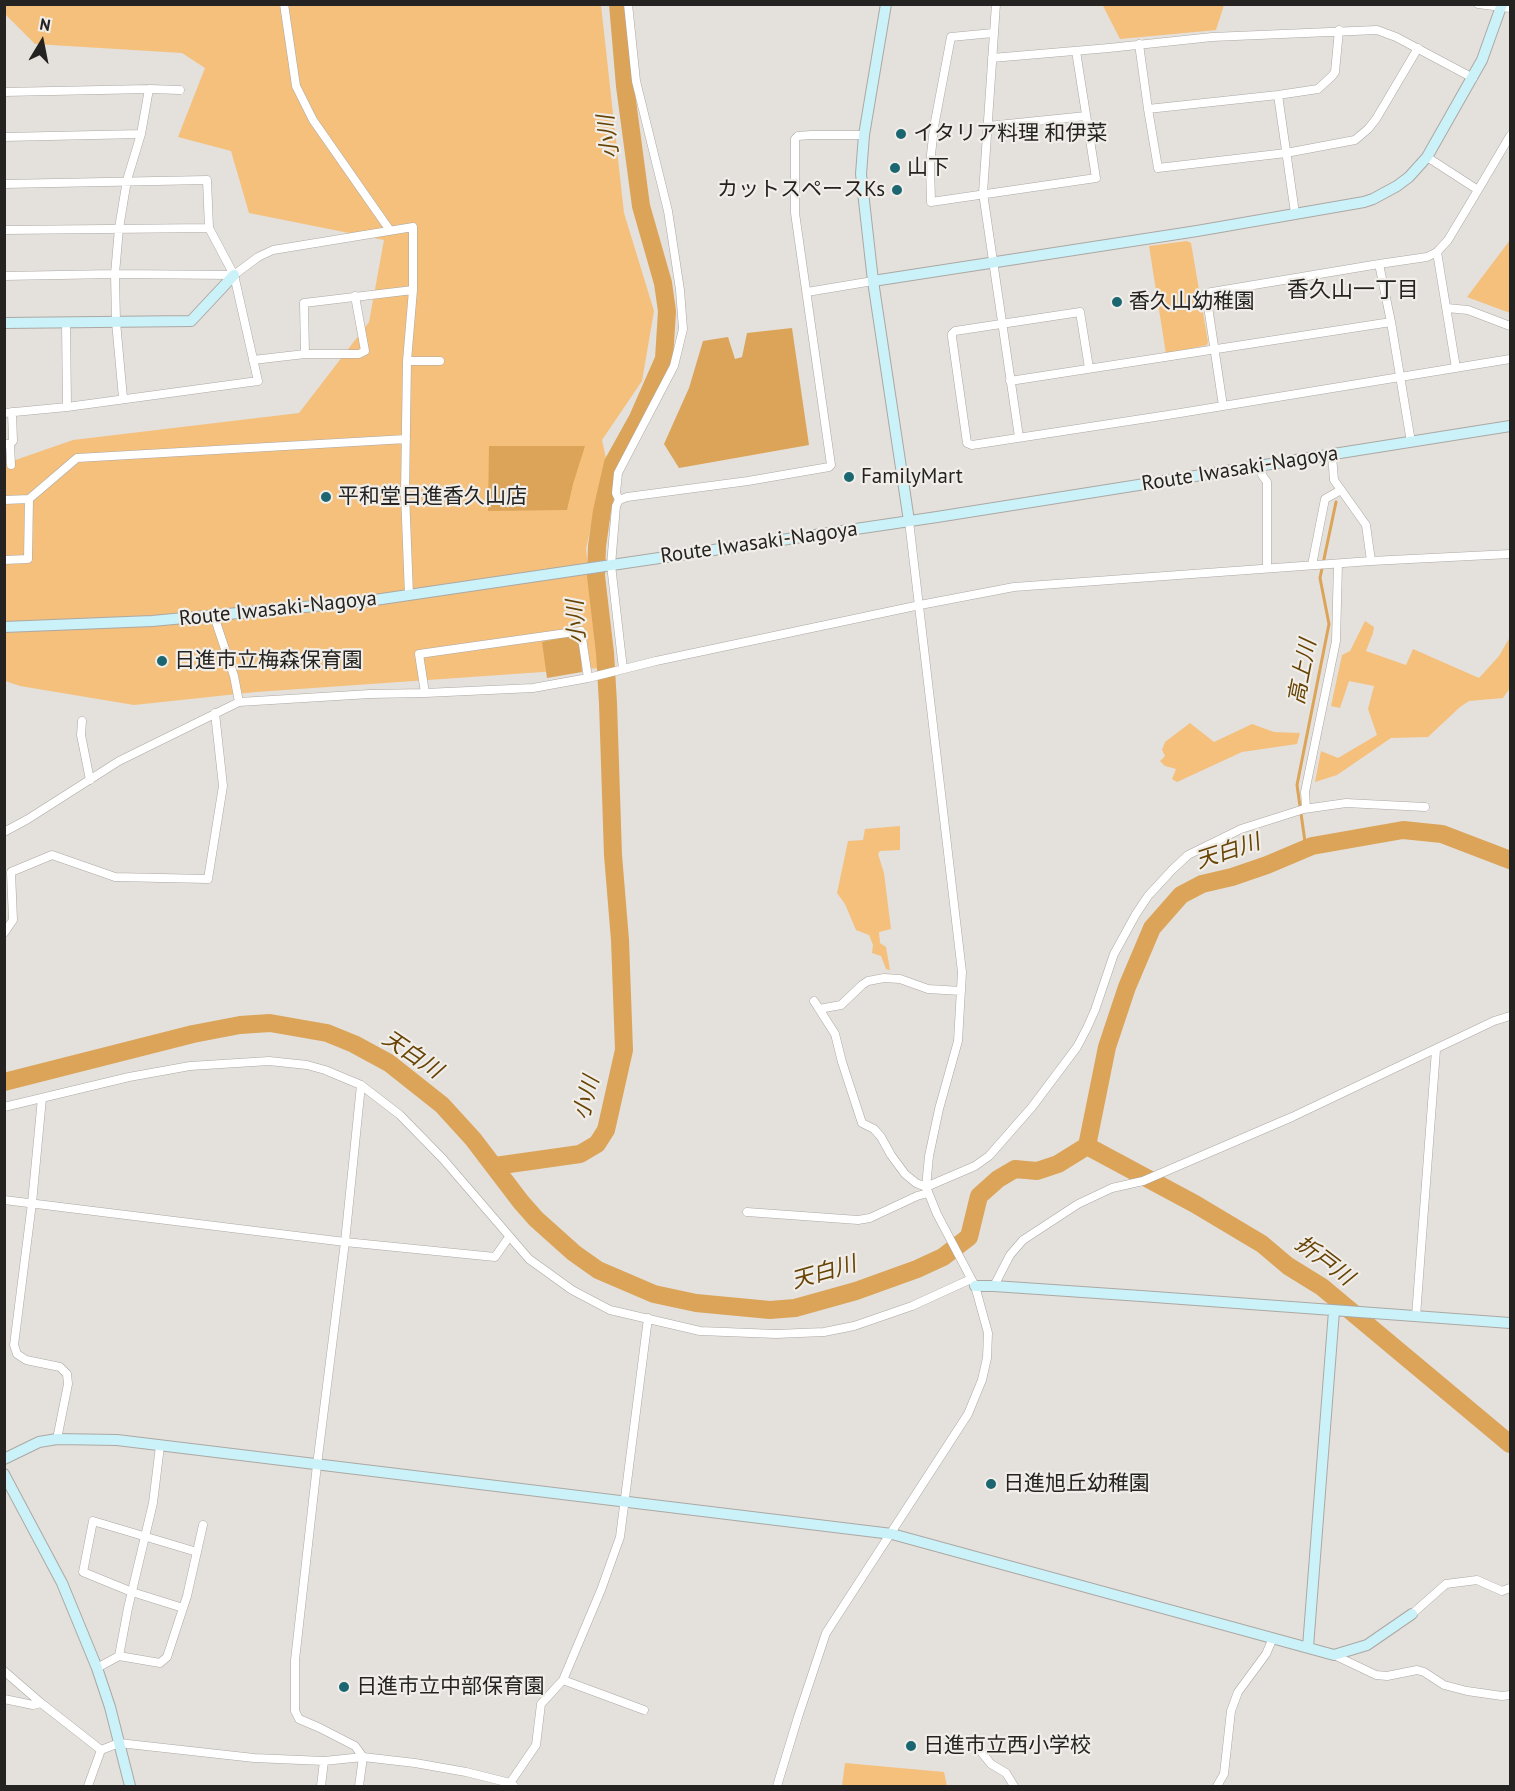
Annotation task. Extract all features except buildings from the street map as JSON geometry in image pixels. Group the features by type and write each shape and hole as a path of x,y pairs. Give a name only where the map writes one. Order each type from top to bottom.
{"street":[{"path":"284,4 296,86 313,120 389,229"},
{"path":"620,500 616,493 618,473 674,366 682,329 680,290 668,210 636,81 628,4"},
{"path":"777,1786 826,1633 968,1414 985,1371 988,1333 973,1283 927,1190 929,1156 958,1041 962,972 920,605 862,192 864,135 886,4"},
{"path":"996,4 983,193 1018,437"},
{"path":"807,292 1373,199 1409,177 1426,157 1473,78 1504,7 1478,4"},
{"path":"992,58 1212,37 1340,30 1384,31 1473,78"},
{"path":"1148,109 1318,89 1332,76 1337,60 1340,30"},
{"path":"993,33 951,36 934,127 930,164 931,202 1096,178 1076,51"},
{"path":"1139,44 1158,168 1286,153 1355,140 1376,119 1418,48"},
{"path":"123,398 116,322 115,274 119,228 127,180 141,134 149,89"},
{"path":"4,92 180,90"},
{"path":"1278,95 1295,213"},
{"path":"988,126 1086,116"},
{"path":"4,137 141,134"},
{"path":"619,670 607,566 616,506 620,500 627,497 748,481 831,465 795,213 795,139 798,136 811,135 864,135"},
{"path":"1223,406 1206,292 1427,256 1437,252 1448,240 1510,136"},
{"path":"1426,157 1478,190"},
{"path":"4,184 207,180 209,228 234,275 258,381 67,407 8,412 13,441 7,444 11,465"},
{"path":"4,323 191,321 234,275 258,257 273,250 412,227 413,290 407,361 405,493 409,595"},
{"path":"4,230 209,228"},
{"path":"1437,252 1456,368"},
{"path":"1379,264 1411,442"},
{"path":"4,276 234,275"},
{"path":"305,354 304,303 413,290"},
{"path":"253,360 305,354 359,354 365,351 355,297"},
{"path":"1447,308 1468,310 1510,326"},
{"path":"1089,368 1080,312 955,331 952,334 964,437 967,443 972,445 1401,379 1510,359"},
{"path":"1010,381 1391,322"},
{"path":"66,323 67,407"},
{"path":"407,361 440,362"},
{"name":"Route Iwasaki-Nagoya","path":"4,627 152,621 368,601 909,521 1510,426"},
{"path":"4,500 29,499 77,458 406,439"},
{"path":"1332,455 1334,480 1366,525 1371,561"},
{"path":"1261,466 1262,475 1267,482 1267,568"},
{"path":"1320,565 1325,499 1341,490"},
{"path":"4,560 28,559 29,499"},
{"path":"4,832 120,761 239,702 533,688 1014,587 1371,561 1510,554"},
{"path":"1305,809 1305,792 1336,640 1338,564"},
{"path":"214,616 234,676 239,702"},
{"path":"425,693 418,654 581,630 588,678"},
{"path":"4,933 13,920 10,872 52,855 116,877 208,879 223,786 215,713"},
{"path":"82,721 81,735 90,780"},
{"path":"747,1212 858,1220 870,1218 982,1161 1032,1107 1077,1047 1095,1010 1114,954 1126,932 1148,896 1188,855 1241,829 1305,809 1346,803 1425,807"},
{"path":"819,1009 841,1005 868,981 884,978 900,979 928,989 961,991"},
{"path":"814,1001 835,1035 862,1123 881,1137 905,1174 927,1190"},
{"path":"994,1286 1010,1255 1023,1240 1078,1204 1112,1188 1143,1180 1292,1117 1494,1021 1510,1016"},
{"path":"1416,1316 1436,1050"},
{"path":"4,1107 129,1077 190,1066 269,1061 307,1065 333,1073 361,1086 400,1115 443,1159 529,1259 572,1290 610,1310 700,1331 728,1334 824,1332 854,1326 973,1283 1510,1323"},
{"path":"359,1786 363,1757 355,1746 298,1719 295,1711 295,1660 345,1242 361,1086"},
{"path":"42,1098 32,1203 14,1345 17,1354 26,1360 60,1367 67,1374 68,1384 57,1438"},
{"path":"4,1200 345,1242 495,1257 509,1237"},
{"path":"1308,1647 1334,1311"},
{"path":"88,1786 101,1750 119,1743 254,1758 324,1761 363,1757 466,1772 512,1785 536,1745 541,1704 563,1680 620,1538 648,1318"},
{"path":"4,1459 39,1442 57,1438 117,1440 892,1534 1308,1647 1334,1655 1376,1675 1387,1676 1417,1670 1444,1685 1479,1693 1510,1695"},
{"path":"119,1656 153,1503 160,1446"},
{"path":"4,1474 62,1583 110,1707 130,1786"},
{"path":"183,1608 132,1593 83,1572 93,1521 197,1552"},
{"path":"96,1668 119,1656 159,1663 167,1657 183,1608 203,1525"},
{"path":"1334,1655 1367,1645 1412,1614 1446,1584 1477,1580 1502,1591 1510,1588"},
{"path":"1217,1786 1224,1774 1231,1712 1238,1692 1266,1654 1273,1638"},
{"path":"4,1671 101,1750"},
{"path":"563,1680 644,1710"},
{"path":"4,1699 33,1705 41,1703"},
{"path":"982,1754 991,1764 1006,1773 1014,1786"},
{"path":"321,1786 324,1761"}],"shaded area":[{"path":"1102,4 1224,5 1216,30 1120,39"},
{"path":"5,5 601,5 624,213 654,311 642,381 602,440 606,458 586,549 600,668 256,692 134,705 20,686 5,681 4,464 73,440 299,413 369,322 384,240 249,213 231,151 178,137 205,68 182,53 35,44 5,14"},
{"path":"1510,240 1510,313 1467,297"},
{"path":"1187,241 1191,243 1208,342 1207,345 1166,354 1149,246"},
{"path":"792,328 809,445 679,468 664,444 689,388 703,341 728,337 735,359 742,357 747,333"},
{"path":"489,446 585,446 567,510 488,511"},
{"path":"1365,621 1374,627 1366,651 1406,665 1413,649 1479,678 1499,656 1510,637 1510,688 1503,698 1469,701 1428,737 1391,738 1337,775 1315,782 1321,751 1338,758 1377,735 1368,709 1374,686 1349,681 1340,708 1331,706 1342,655 1350,651"},
{"path":"579,634 582,672 547,678 542,642"},
{"path":"1190,723 1214,742 1252,724 1274,732 1300,733 1297,744 1242,752 1177,782 1172,779 1176,769 1165,766 1160,761 1165,756 1162,750 1165,742"},
{"path":"900,826 900,850 880,851 878,854 884,873 891,929 879,932 880,943 886,947 890,970 886,969 881,956 872,953 873,945 869,935 856,930 845,904 837,893 848,841 863,840 865,829"},
{"path":"845,1763 944,1772 947,1786 842,1786"}],"waterway":[{"name":"小川","path":"495,1166 580,1154 597,1144 606,1130 624,1050 620,940 613,855 608,703 596,576 597,546 613,463 638,418 664,359 667,311 663,283 641,206 625,86 618,4"},
{"name":"高上川","path":"1306,849 1297,785 1329,624 1320,578 1336,502"},
{"name":"天白川","path":"4,1082 193,1034 240,1025 270,1023 327,1033 354,1044 389,1063 442,1105 473,1139 536,1219 574,1253 598,1270 654,1294 696,1303 770,1310 795,1308 856,1291 943,1257 969,1237 979,1196 998,1179 1015,1169 1037,1171 1058,1164 1087,1146 1107,1047 1127,987 1152,928 1181,895 1202,884 1267,865 1312,846 1403,830 1442,834 1510,860"},
{"name":"折戸川","path":"1087,1146 1195,1204 1262,1244 1288,1266 1322,1287 1510,1444"}],"place":[{"name":"イタリア料理 和伊菜","path":"901,134"},
{"name":"山下","path":"895,168"},
{"name":"カットスペースKs","path":"897,190"},
{"name":"香久山幼稚園","path":"1117,302"},
{"name":"FamilyMart","path":"849,477"},
{"name":"平和堂日進香久山店","path":"326,497"},
{"name":"日進市立梅森保育園","path":"162,661"},
{"name":"日進旭丘幼稚園","path":"991,1484"},
{"name":"日進市立中部保育園","path":"344,1687"},
{"name":"日進市立西小学校","path":"911,1746"}],"district":[{"name":"香久山一丁目","path":"1353,291"}]}
